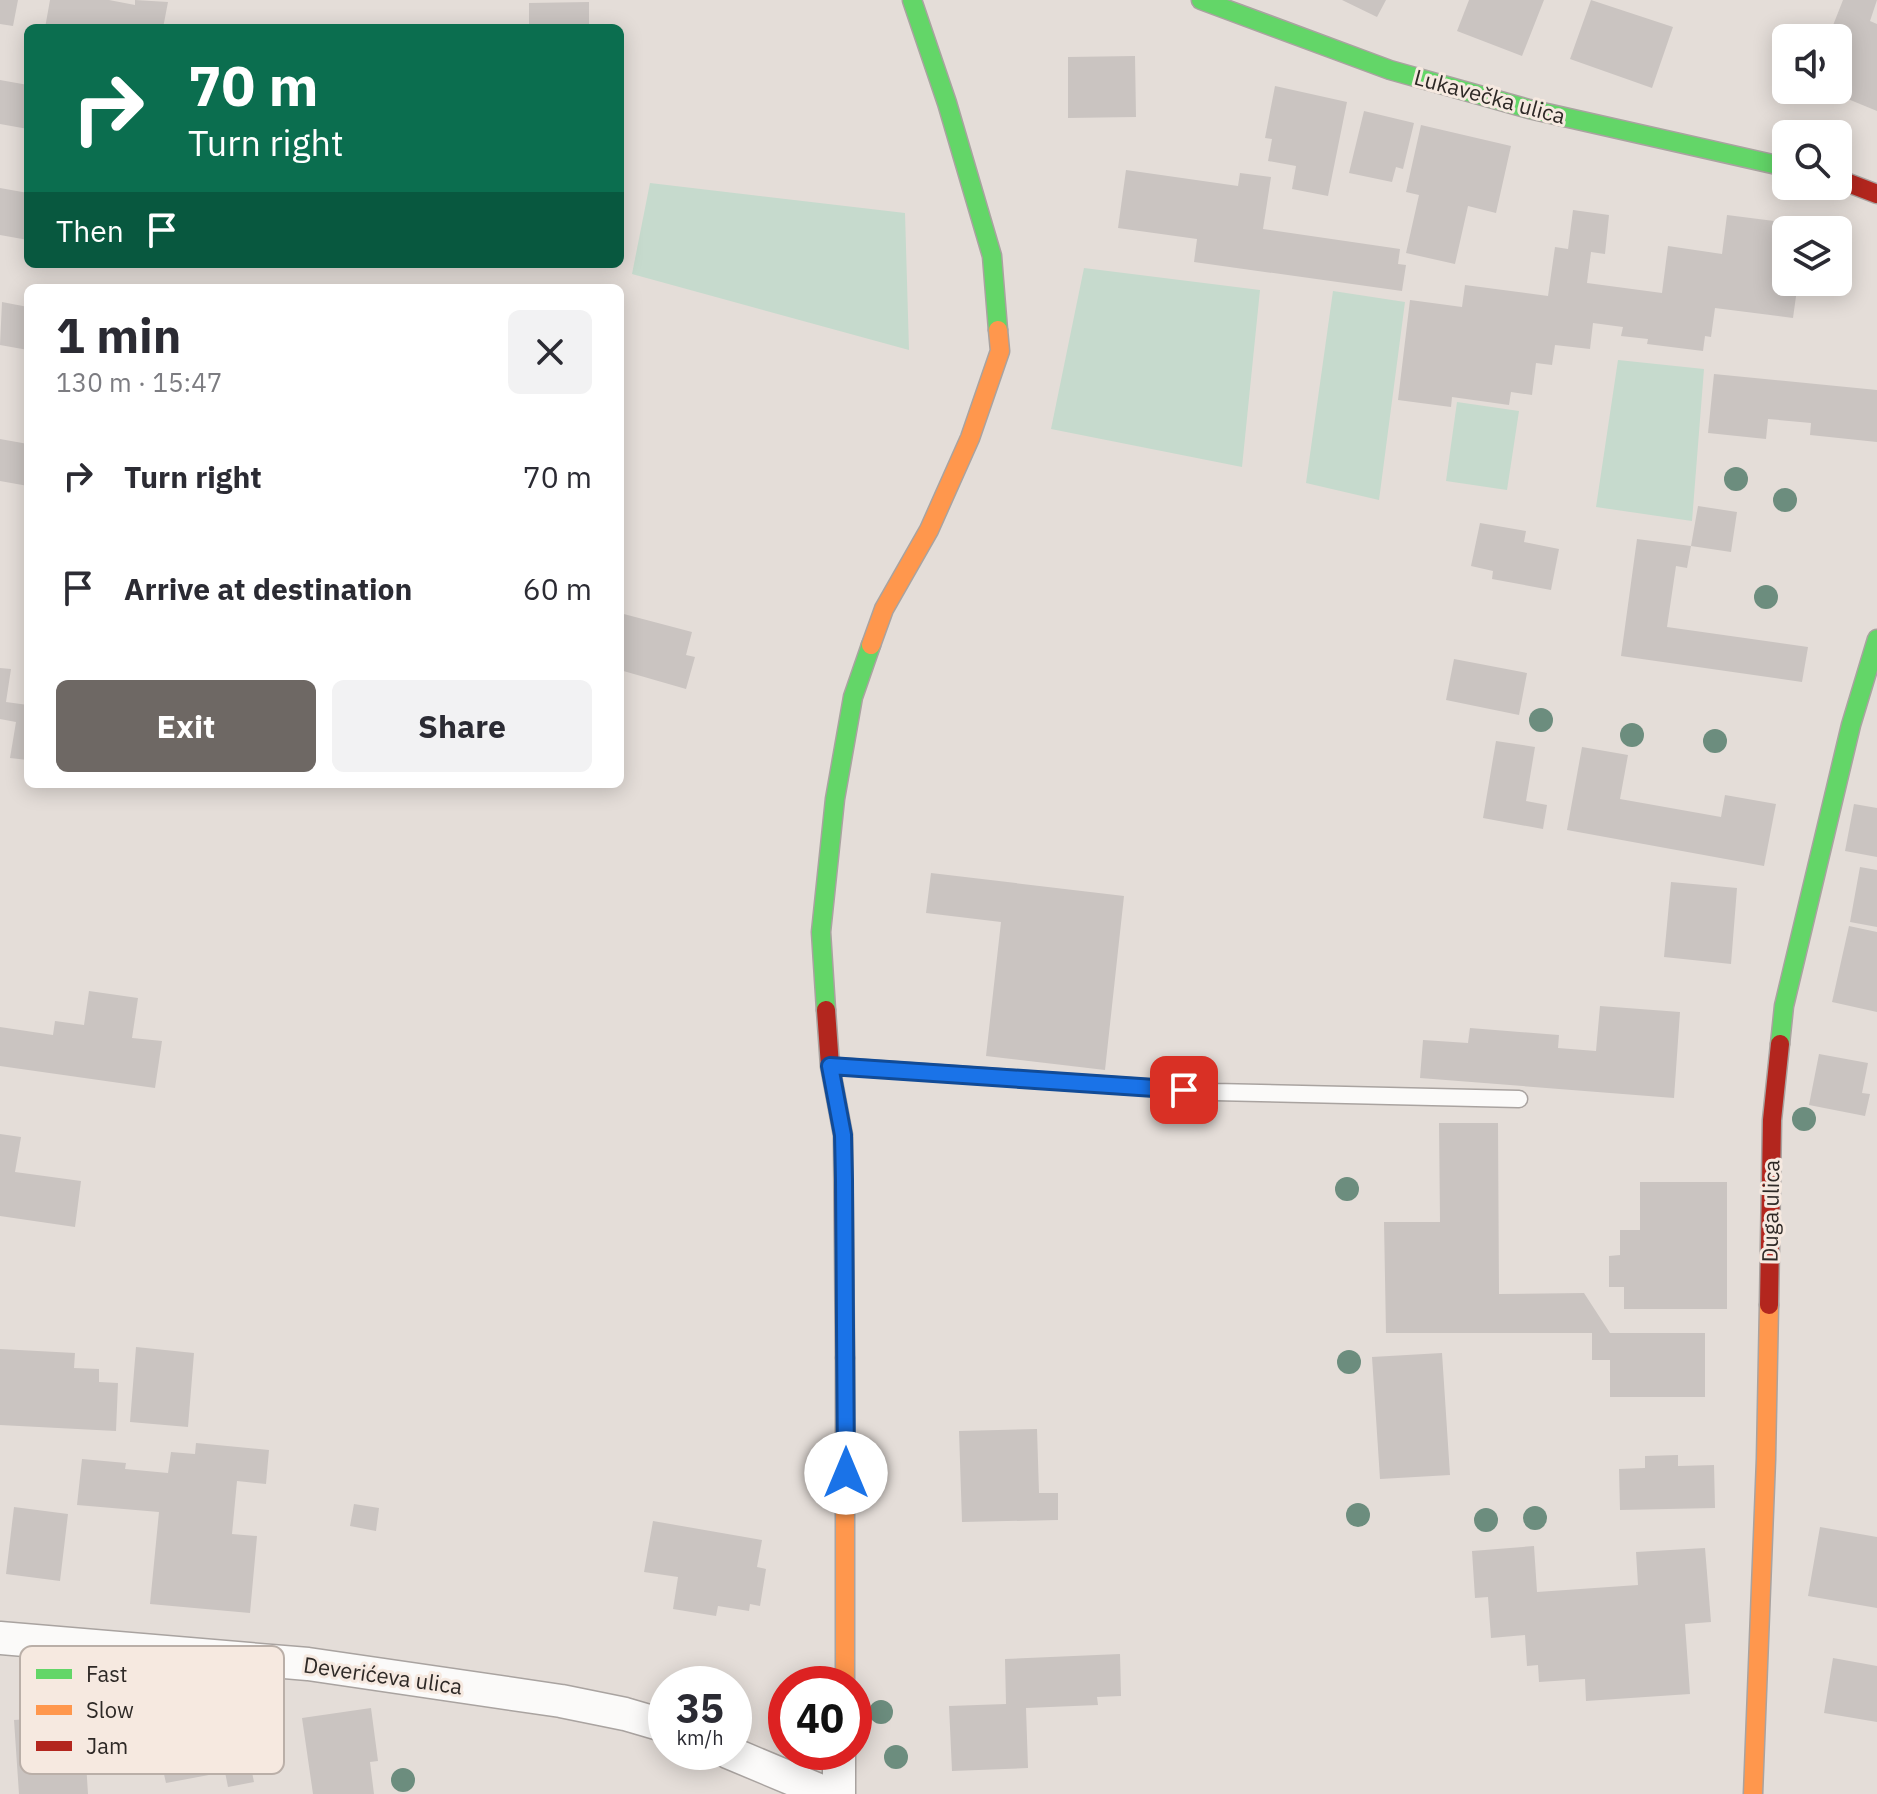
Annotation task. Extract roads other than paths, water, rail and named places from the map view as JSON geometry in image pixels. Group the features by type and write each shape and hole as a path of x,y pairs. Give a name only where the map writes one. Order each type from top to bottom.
{"street":[{"path":"845,1666 843,1135 830,1066 821,932 835,799 853,697 884,609 929,530 970,438 1000,351 992,256 947,103 912,0"},
{"name":"Lukavečka ulica","path":"1201,0 1390,70 1529,109 1772,164"},
{"path":"1852,184 1877,194"},
{"name":"Duga ulica","path":"1753,1794 1765,1475 1772,1120 1783,1021 1851,725 1877,639"},
{"name":"Deverićeva ulica","path":"0,1638 95,1646"},
{"name":"Deverićeva ulica","path":"284,1662 561,1701 648,1721"},
{"path":"752,1762 828,1794"},
{"path":"839,1770 839,1794"}],"lane":[{"path":"830,1066 1214,1092 1519,1099"}]}
